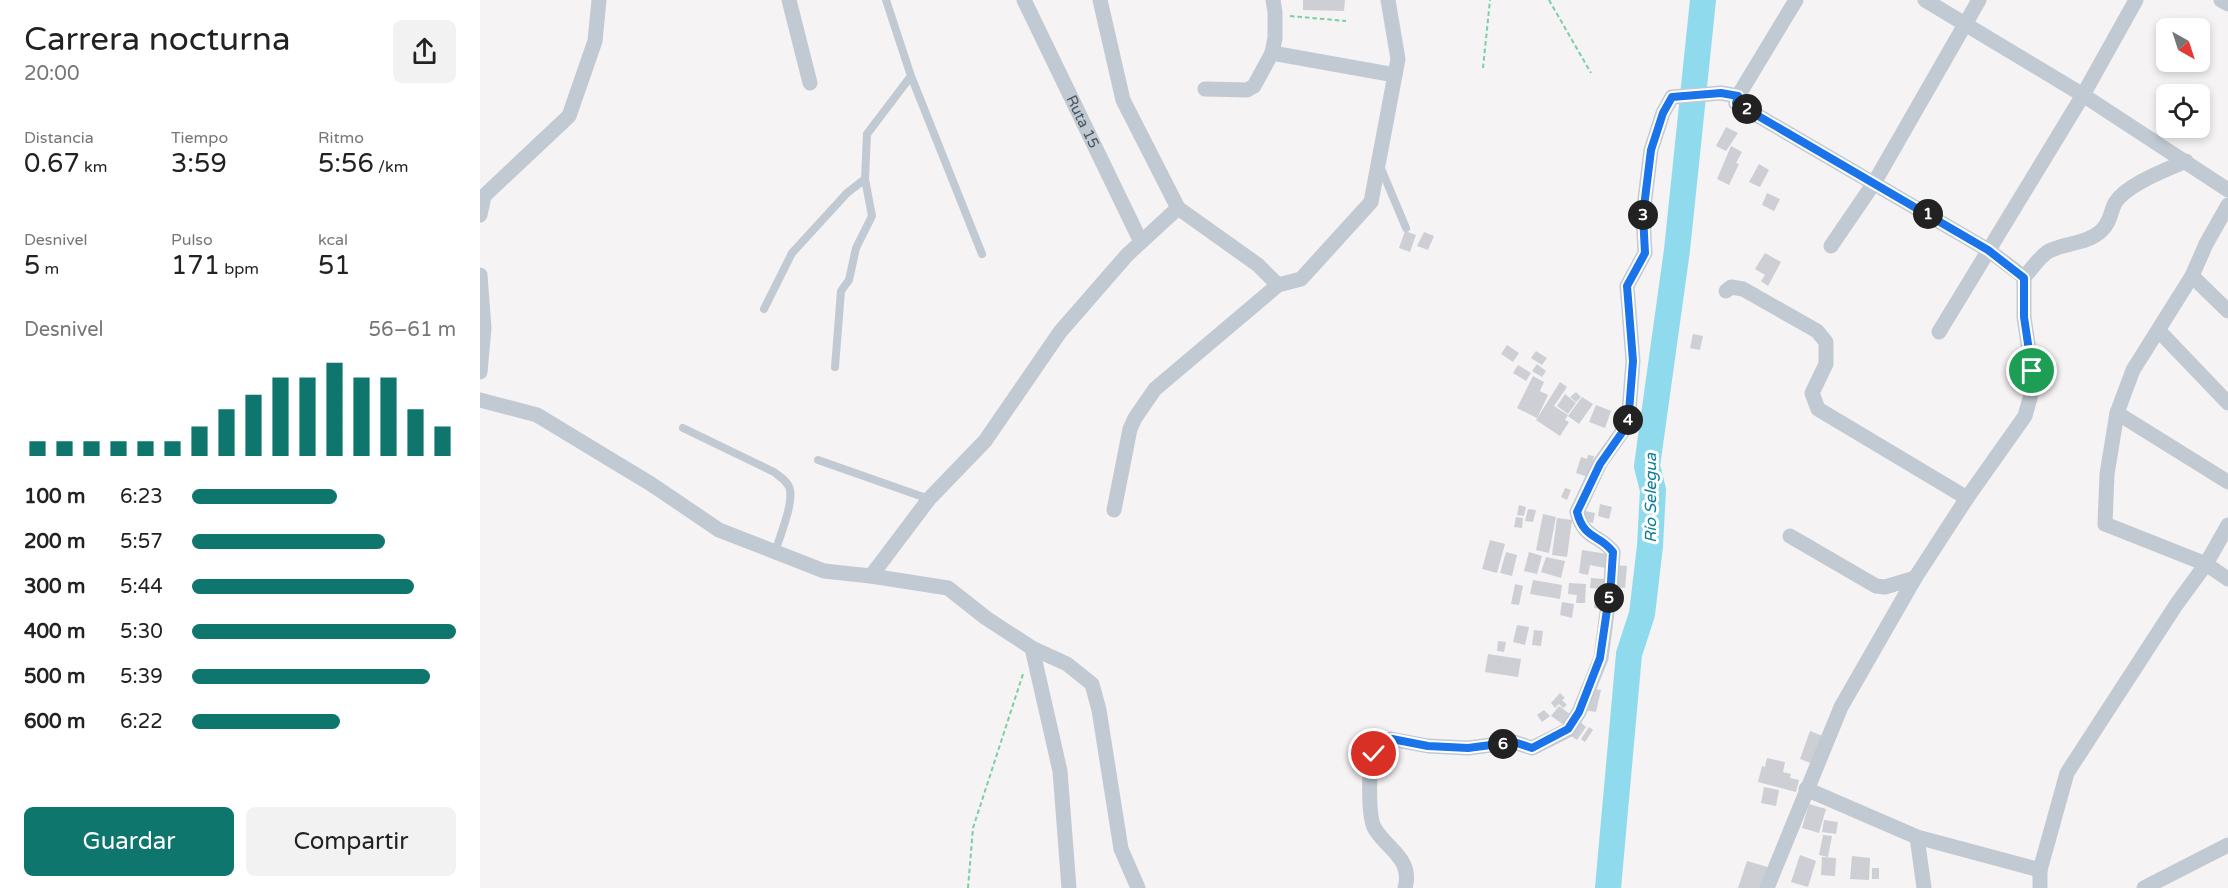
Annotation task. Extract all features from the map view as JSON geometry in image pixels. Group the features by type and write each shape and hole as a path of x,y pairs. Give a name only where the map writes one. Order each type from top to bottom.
{"street":[{"path":"480,215 484,196 569,116 595,41 599,0"},
{"path":"789,0 810,83"},
{"name":"Ruta 15","path":"1024,0 1141,242"},
{"path":"1100,0 1123,100 1178,208 1258,265 1278,285"},
{"path":"1114,510 1130,429 1155,389 1278,285 1301,279 1371,202 1398,59 1388,0"},
{"path":"1796,0 1736,103 1988,250 2024,278"},
{"path":"1925,0 2083,95 2228,190"},
{"path":"1831,246 1874,183 1979,0"},
{"path":"1939,332 2083,95 2136,0"},
{"path":"2221,0 2228,4"},
{"path":"1205,89 1247,90 1257,81 1272,53 1275,38 1274,7"},
{"path":"1272,53 1395,75"},
{"path":"1405,888 1407,869 1374,827 1369,789 1374,754 1392,739 1428,746 1468,748 1514,742 1532,748 1568,729 1579,712 1600,658 1613,552 1608,545 1588,534 1577,512 1600,464 1628,424 1633,361 1627,286 1645,253 1643,215 1651,150 1663,113 1672,97 1721,93 1738,96"},
{"path":"1767,888 1841,706 1915,578 1967,498 2025,416 2032,391 2032,371 2024,317 2024,278 2048,251 2076,244 2100,232 2112,217 2115,203 2131,189 2150,177 2186,161"},
{"path":"2228,205 2206,244 2192,276 2133,370 2117,412 2107,474 2105,524 2206,564 2228,579"},
{"path":"871,576 929,499 985,441 1060,332 1141,242 1178,208"},
{"path":"480,275 484,328 480,372"},
{"path":"2192,276 2228,311"},
{"path":"1726,291 1731,287 1743,289 1817,331 1826,342 1826,364 1812,393 1818,409 1967,498"},
{"path":"2159,331 2228,403"},
{"path":"480,400 537,415 651,484 719,530 824,571 948,588 986,618 1032,648 1067,664 1092,684 1099,710 1121,849 1138,888"},
{"path":"2117,412 2228,482"},
{"path":"2040,888 2040,870 2067,773 2176,605 2206,564 2228,525"},
{"path":"1790,536 1876,586 1885,587 1915,578"},
{"path":"1032,648 1060,771 1069,888"},
{"path":"1806,789 1917,837 2040,870"},
{"path":"1917,837 1924,888"},
{"path":"2144,888 2228,845"}],"lane":[{"path":"886,0 911,76 982,254"},
{"path":"835,367 841,291 849,280 856,248 872,216 865,179 867,134 911,76"},
{"path":"1378,163 1387,178 1406,228"},
{"path":"765,309 792,253 847,193 865,179"},
{"path":"683,428 774,472 785,481 790,488 789,506 775,552"},
{"path":"818,460 929,499"}],"path":[{"path":"1483,68 1490,0"},
{"path":"1549,0 1591,74"},
{"path":"1274,7 1346,21"},
{"path":"968,888 973,828 1024,670"}],"building":[{"path":"1303,0 1345,0 1344,11 1303,10"},
{"path":"1726,127 1738,133 1726,151 1716,146"},
{"path":"1731,146 1742,152 1729,185 1717,179"},
{"path":"1759,164 1769,170 1760,187 1749,182"},
{"path":"1767,193 1780,199 1774,211 1762,205"},
{"path":"1405,231 1416,235 1410,252 1399,248"},
{"path":"1424,232 1434,236 1428,250 1417,246"},
{"path":"1765,253 1781,262 1768,286 1761,281 1765,275 1755,269"},
{"path":"1693,334 1703,336 1700,350 1690,348"},
{"path":"1507,345 1519,353 1513,362 1501,354"},
{"path":"1536,351 1547,358 1542,365 1531,358"},
{"path":"1537,364 1546,371 1542,377 1532,371"},
{"path":"1518,365 1531,373 1526,381 1513,373"},
{"path":"1533,376 1544,382 1540,391 1548,395 1537,418 1517,408"},
{"path":"1560,382 1567,387 1554,406 1568,415 1565,420 1569,422 1560,436 1536,420"},
{"path":"1576,392 1581,397 1576,402 1570,397"},
{"path":"1565,394 1576,403 1568,414 1557,406"},
{"path":"1582,397 1593,404 1579,424 1568,416"},
{"path":"1596,405 1611,411 1605,428 1589,422"},
{"path":"1588,455 1594,456 1588,477 1576,473 1581,457 1587,459"},
{"path":"1565,488 1571,490 1567,500 1561,497"},
{"path":"1600,504 1612,507 1609,519 1598,516"},
{"path":"1519,505 1526,507 1524,516 1517,515"},
{"path":"1528,509 1536,510 1533,522 1525,521"},
{"path":"1585,511 1595,513 1593,523 1583,521"},
{"path":"1543,514 1556,517 1549,553 1536,550"},
{"path":"1516,517 1523,518 1522,528 1514,527"},
{"path":"1557,518 1572,520 1567,557 1552,555"},
{"path":"1490,540 1505,544 1497,573 1482,569"},
{"path":"1582,550 1607,554 1605,568 1590,565 1588,575 1579,573"},
{"path":"1506,552 1517,555 1512,576 1500,573"},
{"path":"1529,552 1542,556 1537,574 1524,571"},
{"path":"1546,557 1565,561 1561,578 1541,572"},
{"path":"1614,565 1627,566 1625,588 1613,587"},
{"path":"1605,568 1609,590 1590,588 1591,578 1604,579"},
{"path":"1533,580 1562,585 1560,599 1530,594"},
{"path":"1569,583 1586,584 1585,603 1576,603 1577,595 1568,594"},
{"path":"1515,584 1523,586 1519,605 1511,604"},
{"path":"1597,590 1607,592 1604,609 1594,608"},
{"path":"1613,590 1622,591 1619,608 1610,607"},
{"path":"1562,602 1574,604 1572,618 1560,615"},
{"path":"1517,625 1529,627 1525,645 1513,642"},
{"path":"1534,630 1543,631 1541,646 1532,645"},
{"path":"1498,641 1506,642 1504,652 1497,651"},
{"path":"1488,654 1521,659 1518,677 1485,672"},
{"path":"1589,688 1601,690 1596,712 1584,710"},
{"path":"1560,693 1567,705 1563,708 1559,704 1555,708 1551,703"},
{"path":"1559,706 1574,717 1567,727 1551,716"},
{"path":"1544,710 1550,716 1542,722 1537,715"},
{"path":"1578,720 1586,727 1577,740 1568,734"},
{"path":"1589,727 1593,730 1585,742 1581,739"},
{"path":"1810,731 1823,736 1813,764 1800,759"},
{"path":"1767,758 1785,762 1783,772 1791,774 1790,778 1799,780 1796,792 1758,782 1762,766 1765,767"},
{"path":"1764,787 1779,790 1776,806 1761,803"},
{"path":"1809,804 1826,809 1819,833 1802,828"},
{"path":"1824,820 1838,822 1836,834 1822,832"},
{"path":"1823,835 1832,836 1828,857 1819,855"},
{"path":"1800,855 1816,861 1808,887 1791,882"},
{"path":"1852,856 1870,858 1869,880 1850,879"},
{"path":"1822,857 1836,858 1835,876 1821,875"},
{"path":"1747,861 1771,868 1764,888 1738,888"},
{"path":"1872,868 1879,868 1879,879 1872,879"}],"waterway":[{"name":"Río Selegua","path":"1608,888 1629,654 1642,614 1650,546 1653,490 1647,466 1677,250 1703,0"}],"route":[{"path":"1374,754 1392,739 1428,746 1468,748 1514,742 1532,748 1568,729 1579,712 1600,658 1613,552 1608,545 1588,534 1577,512 1600,464 1628,424 1633,361 1627,286 1645,253 1643,215 1651,150 1663,113 1672,97 1721,93 1738,96 1736,103 1988,250 2024,278 2024,317 2032,371"}]}
